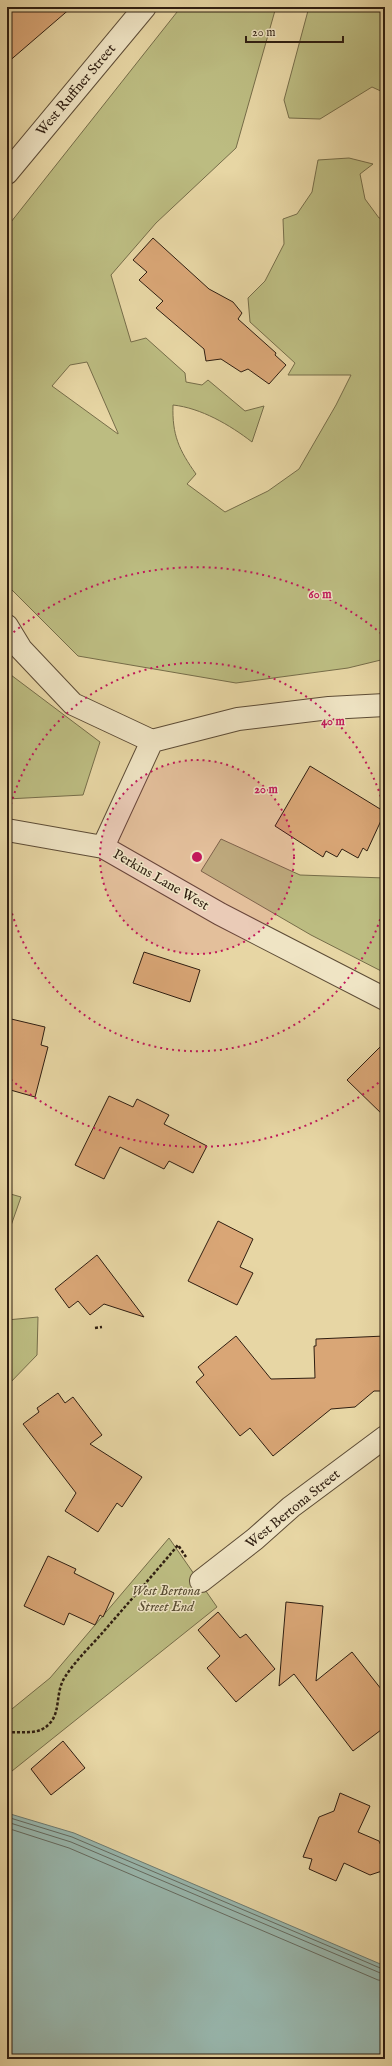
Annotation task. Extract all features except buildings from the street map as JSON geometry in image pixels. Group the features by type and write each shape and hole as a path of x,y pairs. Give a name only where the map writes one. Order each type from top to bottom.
{"street":[{"name":"West Ruffner Street","path":"7,173 145,7"},
{"path":"7,626 20,649 73,704 152,740 238,719 329,708 385,705"},
{"name":"Perkins Lane West","path":"152,740 103,847 220,914 385,998"},
{"path":"7,830 103,847"},
{"name":"West Bertona Street","path":"201,1580 255,1539 291,1507 385,1437"}],"path":[{"path":"95,1328 102,1327"},
{"path":"7,1733 31,1733 43,1729 50,1723 56,1712 59,1689 64,1678 178,1545"}],"green space":[{"path":"181,7 276,7 236,148 156,223 111,275 131,342 146,338 185,373 186,382 202,385 208,380 245,411 264,406 252,442 215,418 194,410 173,405 175,434 181,450 196,474 187,484 225,512 268,491 299,469 336,405 351,375 288,375 295,363 250,322 248,298 265,281 284,244 283,219 297,214 312,192 318,160 349,158 373,164 360,174 365,199 379,218 385,219 385,659 348,668 236,683 78,656 10,588 7,579 7,227","holes":["87,362 118,433 52,386 70,365"]},
{"path":"309,7 385,7 385,93 372,87 320,119 289,118 284,100"},
{"path":"7,672 100,742 83,795 7,799"},
{"path":"221,839 300,875 385,878 385,973 311,935 201,871"},
{"path":"7,1193 21,1197 7,1237"},
{"path":"38,1317 37,1355 7,1386 7,1320"},
{"name":"West Bertona Street End","path":"169,1538 217,1607 7,1775 7,1713 50,1678"}],"water":[{"path":"7,1813 74,1833 385,1966 385,2059 7,2059"}]}
